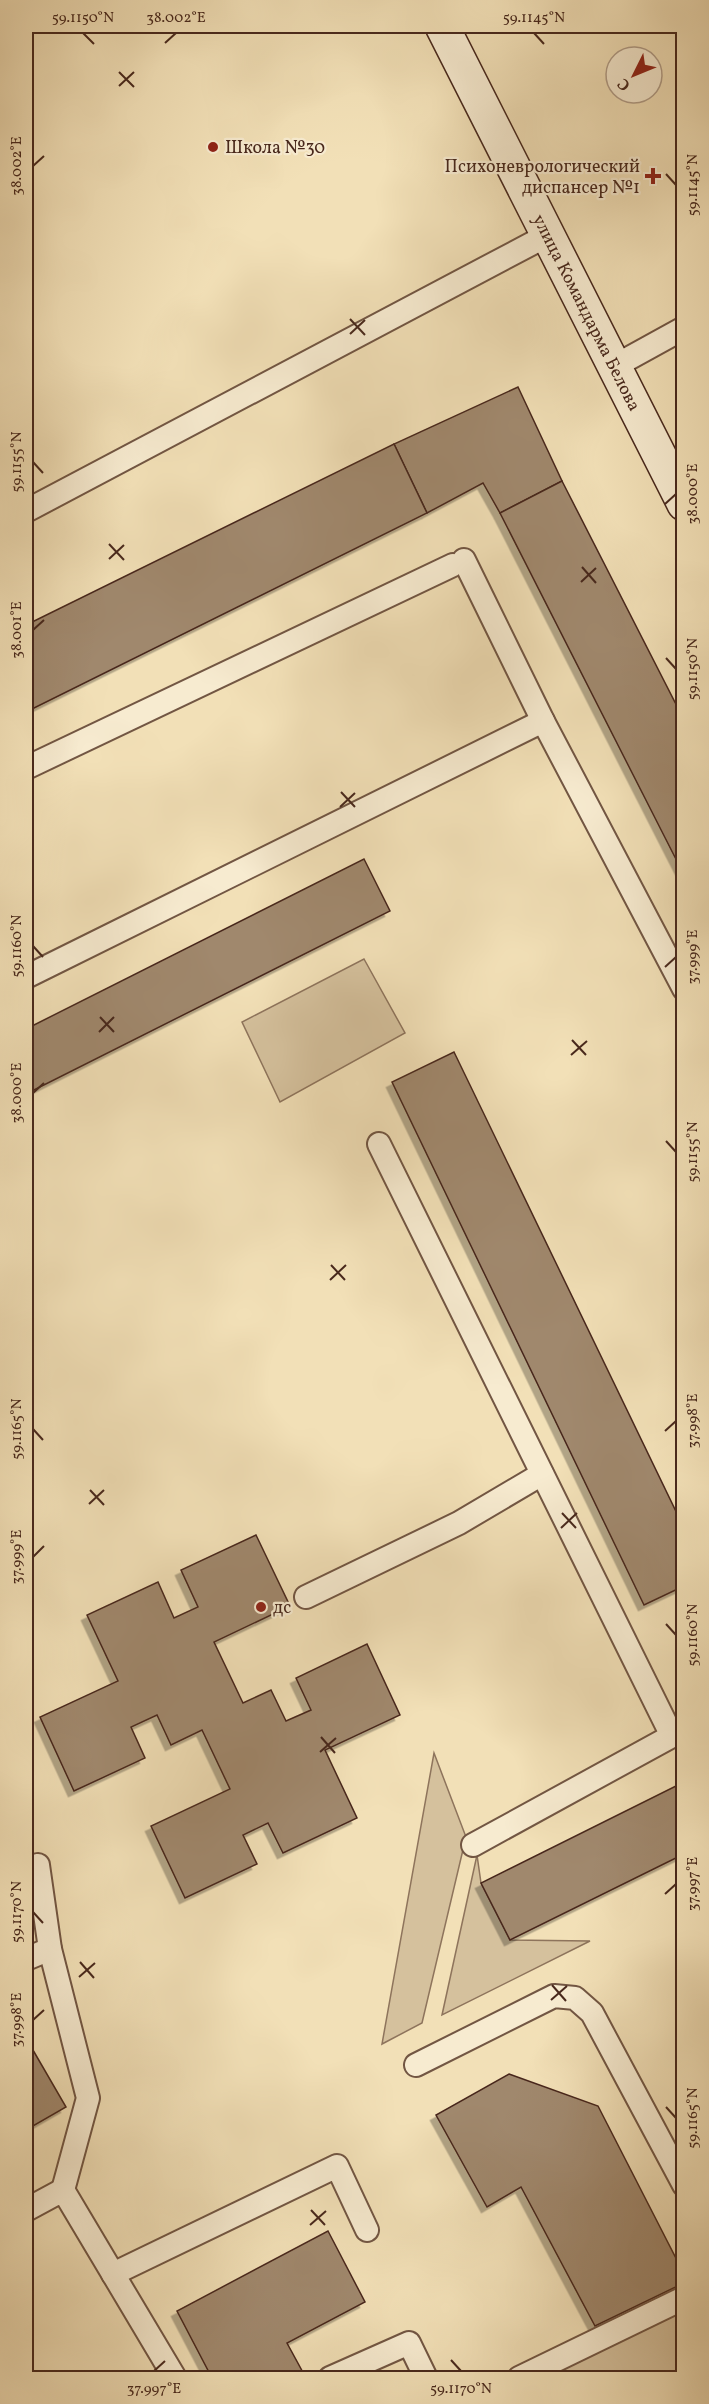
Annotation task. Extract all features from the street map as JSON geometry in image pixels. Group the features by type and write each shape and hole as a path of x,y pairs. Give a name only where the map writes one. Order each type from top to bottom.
{"main road":[{"name":"улица Командарма Белова","path":"442,26 684,504"}],"lane":[{"path":"26,511 548,235"},
{"path":"615,366 684,328"},
{"path":"26,768 459,563 684,989"},
{"path":"26,977 543,721"},
{"path":"379,1144 542,1474 678,1733 473,1845"},
{"path":"306,1597 459,1522 542,1474"},
{"path":"38,1865 50,1949 88,2098 63,2190 176,2379"},
{"path":"26,1959 50,1949"},
{"path":"416,2065 554,1996 575,1998 592,2013 684,2185"},
{"path":"113,2274 337,2166 366,2230"},
{"path":"26,2210 63,2190"},
{"path":"519,2379 684,2298"},
{"path":"330,2379 409,2343 426,2379"}],"shaded area":[{"path":"364,959 405,1033 280,1102 242,1022"},
{"path":"434,1753 466,1837 422,2023 382,2044"},
{"path":"477,1855 481,1883 510,1940 590,1941 442,2015"},
{"path":"683,2306 683,2378 536,2378"}],"building":[{"path":"518,387 562,481 500,513 483,483 427,513 394,444"},
{"path":"394,444 427,513 26,712 26,625"},
{"path":"562,481 684,720 684,875 500,513"},
{"path":"364,859 390,911 26,1094 26,1029"},
{"path":"454,1052 684,1528 684,1586 644,1605 392,1082"},
{"path":"256,1535 290,1606 214,1642 243,1703 271,1690 286,1721 311,1710 296,1678 367,1644 400,1715 325,1750 357,1818 283,1853 268,1823 243,1835 257,1864 185,1898 151,1826 230,1789 202,1730 171,1745 157,1715 131,1727 145,1758 74,1791 40,1717 118,1681 87,1615 158,1582 174,1618 198,1607 181,1570"},
{"path":"684,1782 684,1854 510,1940 481,1883"},
{"path":"26,2038 66,2107 26,2130"},
{"path":"509,2074 598,2106 684,2274 684,2283 595,2326 521,2187 487,2207 436,2115"},
{"path":"328,2231 365,2302 287,2343 306,2378 212,2378 177,2311"}],"place":[{"name":"Школа №30","path":"213,147"},
{"name":"Психоневрологический диспансер №1","path":"653,176"},
{"name":"дс","path":"261,1607"}]}
